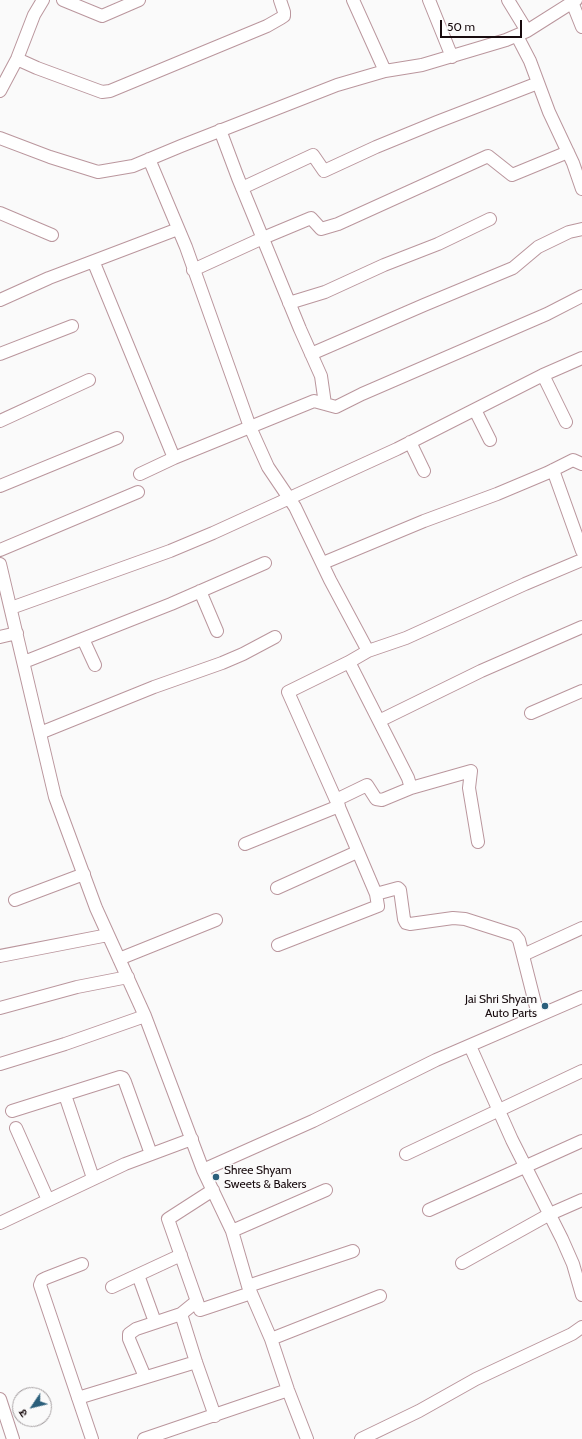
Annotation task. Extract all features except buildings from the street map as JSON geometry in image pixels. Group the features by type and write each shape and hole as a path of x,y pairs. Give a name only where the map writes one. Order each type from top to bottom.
{"street":[{"path":"0,91 17,58 34,15 43,0"},
{"path":"63,0 102,16 139,0"},
{"path":"17,58 37,68 102,92 110,91 267,26 284,16 280,0"},
{"path":"353,0 385,71"},
{"path":"430,0 452,57"},
{"path":"508,0 522,33 530,61 549,112 568,152 582,189"},
{"path":"0,138 50,157 98,172 133,166 220,130 337,85 385,71 422,65 452,57 522,33 574,1 582,27"},
{"path":"242,188 313,155 324,171 436,122 538,83"},
{"path":"220,130 289,303 321,376 325,404"},
{"path":"193,270 311,218 321,229 338,224 488,156 512,175 568,152"},
{"path":"149,159 178,229 218,335 232,379 250,427 268,467 295,507 330,580 368,651"},
{"path":"0,213 52,235"},
{"path":"289,303 325,292 384,264 438,244 490,219"},
{"path":"0,300 49,278 94,263 178,229"},
{"path":"311,354 513,268 538,247 569,232 582,229"},
{"path":"94,263 174,458"},
{"path":"140,474 174,458 314,401 336,407 362,394 547,314 582,296"},
{"path":"0,354 72,326"},
{"path":"11,608 170,551 290,498 335,476 397,450 543,375 582,358"},
{"path":"543,375 566,422"},
{"path":"0,420 89,380"},
{"path":"475,410 490,440"},
{"path":"0,486 117,438"},
{"path":"410,442 424,471"},
{"path":"323,563 424,521 497,494 574,460 582,464"},
{"path":"553,470 582,552"},
{"path":"0,550 138,492"},
{"path":"278,945 378,906 376,894 288,692 350,662 368,651 406,638 582,560"},
{"path":"24,662 200,591 265,563"},
{"path":"0,564 2,581 11,608 55,797 96,908 145,1016 203,1170 232,1231 249,1289 271,1339 288,1390 307,1439"},
{"path":"200,591 218,631"},
{"path":"379,721 481,671 582,627"},
{"path":"0,637 17,633"},
{"path":"40,733 154,687 222,663 275,637"},
{"path":"83,639 95,665"},
{"path":"350,662 408,778 411,788"},
{"path":"531,713 582,691"},
{"path":"244,844 337,803 367,785 376,799 379,800 411,788 471,771 469,788 478,842"},
{"path":"277,888 358,852"},
{"path":"14,900 84,874"},
{"path":"376,894 395,887 400,890 404,919 406,923 410,924 453,918 465,918 515,935 519,940 523,954 538,1016"},
{"path":"119,959 216,920"},
{"path":"523,954 582,928"},
{"path":"0,956 108,935"},
{"path":"0,1008 77,987 128,977"},
{"path":"203,1170 313,1121 436,1060 582,996"},
{"path":"0,1064 65,1044 145,1016"},
{"path":"470,1046 512,1140 562,1239 577,1262 582,1295"},
{"path":"406,1154 582,1071"},
{"path":"12,1111 120,1077 123,1078 151,1154"},
{"path":"65,1094 93,1178"},
{"path":"16,1128 48,1200"},
{"path":"0,1223 93,1178 192,1139"},
{"path":"429,1210 582,1141"},
{"path":"212,1190 168,1219 200,1310 249,1289 353,1251"},
{"path":"232,1231 326,1190"},
{"path":"462,1263 550,1214 582,1200"},
{"path":"112,1287 181,1255"},
{"path":"82,1264 46,1278 42,1280 40,1285 92,1439"},
{"path":"138,1275 155,1322"},
{"path":"271,1339 380,1296"},
{"path":"145,1377 129,1339 129,1334 132,1331 155,1322 181,1314 197,1301"},
{"path":"181,1314 215,1416"},
{"path":"360,1439 419,1411 476,1379 572,1334 582,1327"},
{"path":"78,1398 196,1362"},
{"path":"144,1439 288,1390"},
{"path":"0,1399 4,1427 13,1439"}],"place":[{"name":"Jai Shri Shyam Auto Parts","path":"545,1006"},
{"name":"Shree Shyam Sweets & Bakers","path":"216,1177"}]}
